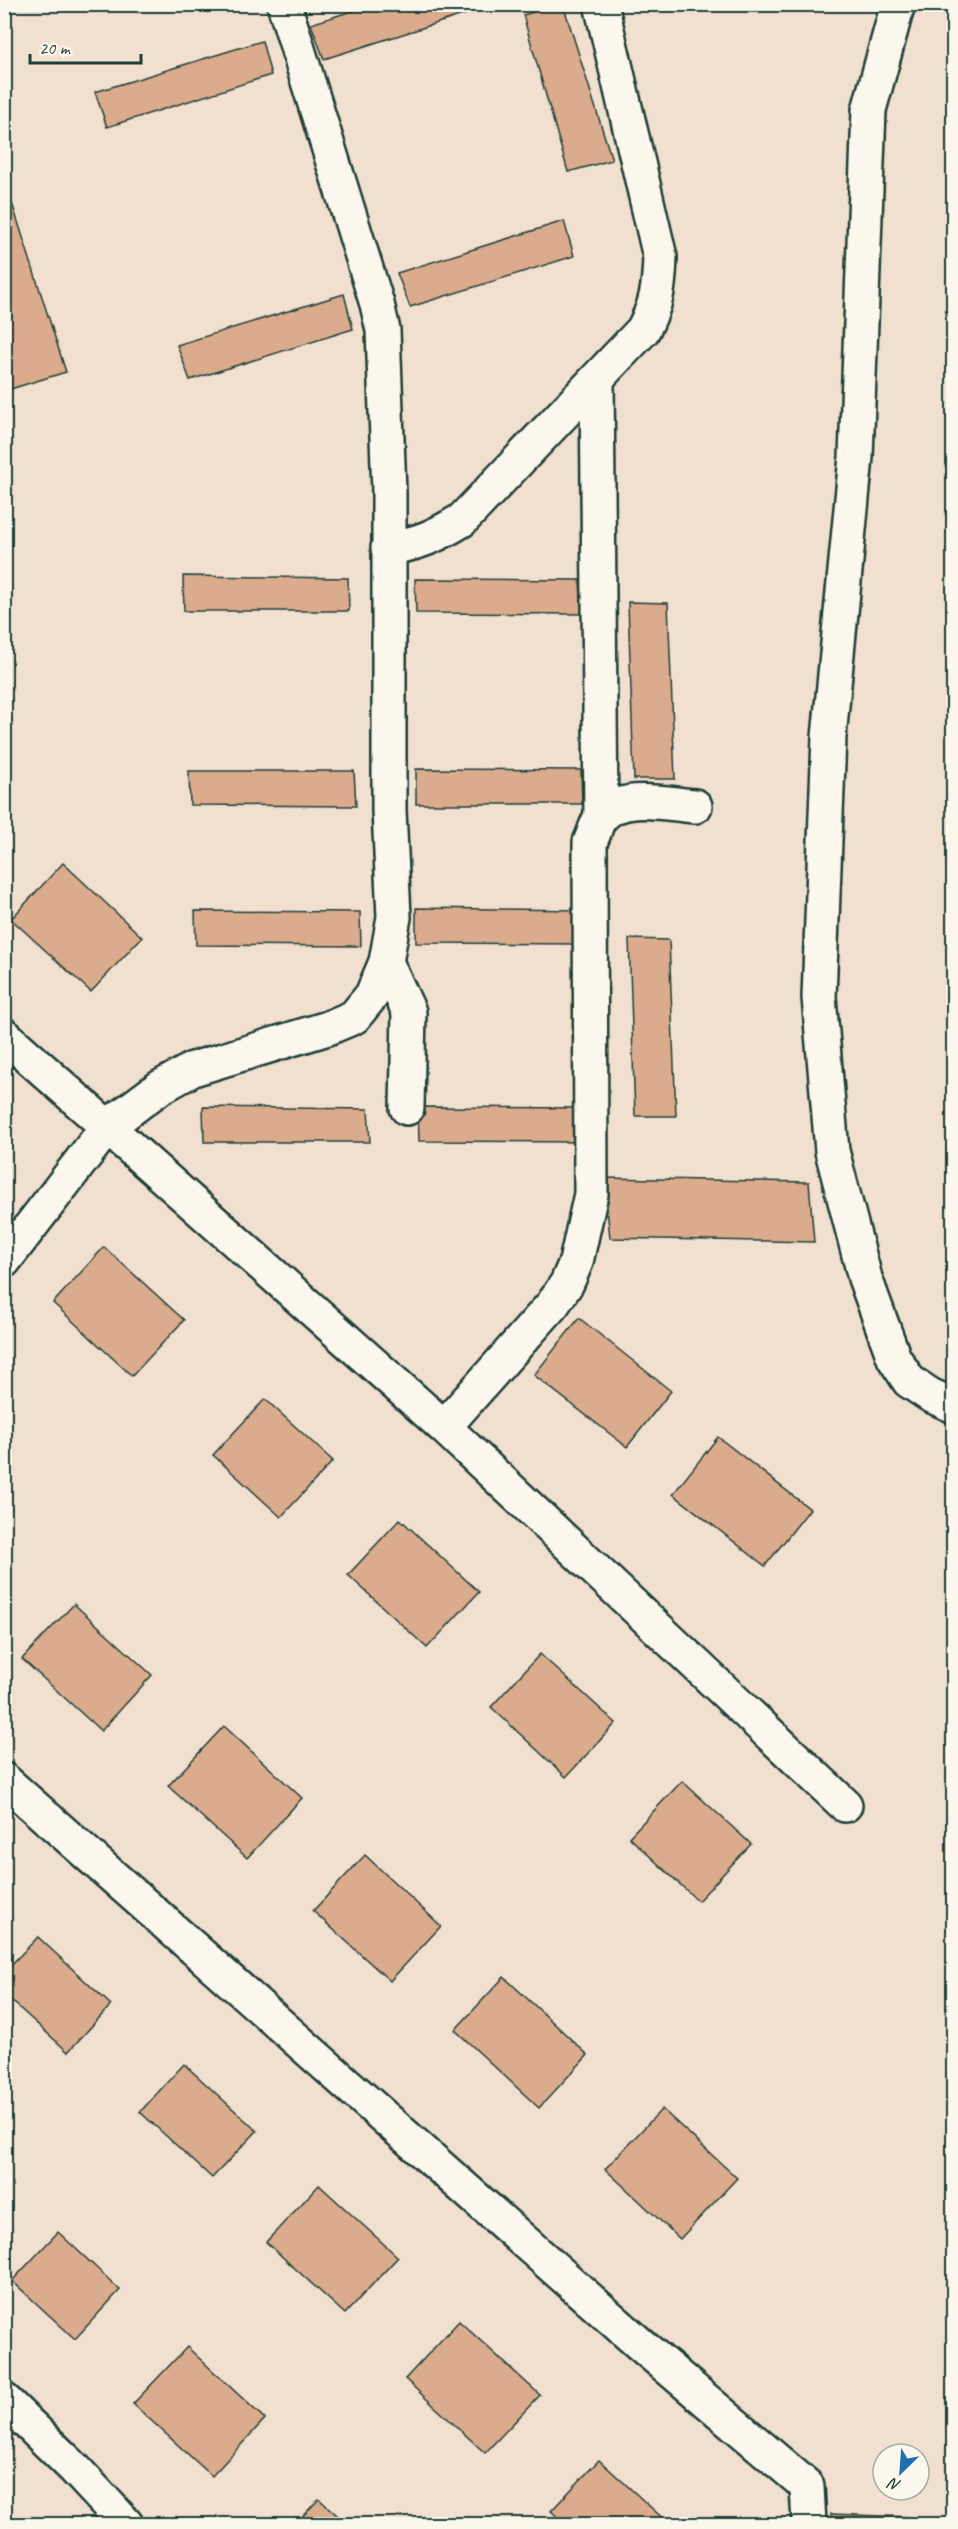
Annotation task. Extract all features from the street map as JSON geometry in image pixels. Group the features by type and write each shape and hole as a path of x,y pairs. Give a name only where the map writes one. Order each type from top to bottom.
{"street":[{"path":"4,1262 108,1126 159,1088 194,1069 328,1028 354,1017 372,994 386,962 394,917 389,810 389,492 383,330 377,304 284,4"},
{"path":"388,548 416,544 441,533 462,520 643,330 654,309 659,286 660,257 602,4"},
{"path":"898,4 869,110 856,457 829,737 819,998 832,1151 865,1278 894,1358 909,1381 930,1395 954,1406"},
{"path":"444,1426 553,1304 567,1283 576,1262 591,1194 590,842 601,817 597,379"},
{"path":"601,817 619,804 651,802 695,806"},
{"path":"386,962 409,1012 407,1108"},
{"path":"4,1035 444,1426 845,1805"},
{"path":"4,1780 641,2345 807,2486 809,2524"},
{"path":"4,2400 75,2469 126,2524"}],"building":[{"path":"374,4 487,4 488,7 324,59 311,24"},
{"path":"563,4 612,160 568,172 523,15"},
{"path":"262,41 271,75 107,127 95,92"},
{"path":"4,178 66,372 7,390 4,383"},
{"path":"564,221 574,256 410,307 397,273"},
{"path":"344,294 353,329 190,380 177,345"},
{"path":"183,576 348,578 349,611 184,611"},
{"path":"415,579 580,580 582,614 416,613"},
{"path":"628,602 668,603 675,779 634,779"},
{"path":"416,769 581,770 582,804 416,804"},
{"path":"189,771 354,771 356,806 190,805"},
{"path":"63,863 142,937 91,992 11,919"},
{"path":"416,908 581,910 582,944 416,943"},
{"path":"195,911 360,912 361,946 196,945"},
{"path":"629,939 669,940 676,1116 635,1116"},
{"path":"203,1107 368,1109 370,1142 204,1142"},
{"path":"418,1107 584,1108 585,1142 419,1141"},
{"path":"604,1178 809,1182 814,1242 610,1238"},
{"path":"104,1247 184,1320 132,1376 53,1303"},
{"path":"579,1318 671,1391 627,1447 534,1375"},
{"path":"265,1399 333,1461 281,1517 213,1455"},
{"path":"718,1437 810,1509 765,1566 673,1494"},
{"path":"400,1519 479,1592 427,1648 348,1575"},
{"path":"74,1604 152,1675 101,1731 22,1659"},
{"path":"540,1654 616,1723 566,1777 491,1707"},
{"path":"224,1726 302,1798 247,1858 168,1786"},
{"path":"682,1781 751,1844 698,1901 629,1837"},
{"path":"365,1855 441,1926 390,1981 313,1911"},
{"path":"38,1937 111,2005 68,2052 4,1994 4,1972"},
{"path":"504,1977 588,2055 539,2108 455,2030"},
{"path":"184,2064 257,2131 212,2178 140,2112"},
{"path":"662,2109 737,2178 680,2239 605,2169"},
{"path":"319,2185 398,2257 345,2314 266,2242"},
{"path":"58,2232 120,2290 75,2339 12,2281"},
{"path":"459,2321 540,2395 485,2453 405,2379"},
{"path":"187,2347 265,2419 212,2476 133,2404"},
{"path":"599,2460 669,2524 566,2524 551,2511"},
{"path":"319,2499 347,2524 295,2524"},
{"path":"831,2514 908,2517 908,2524 831,2524"}]}
